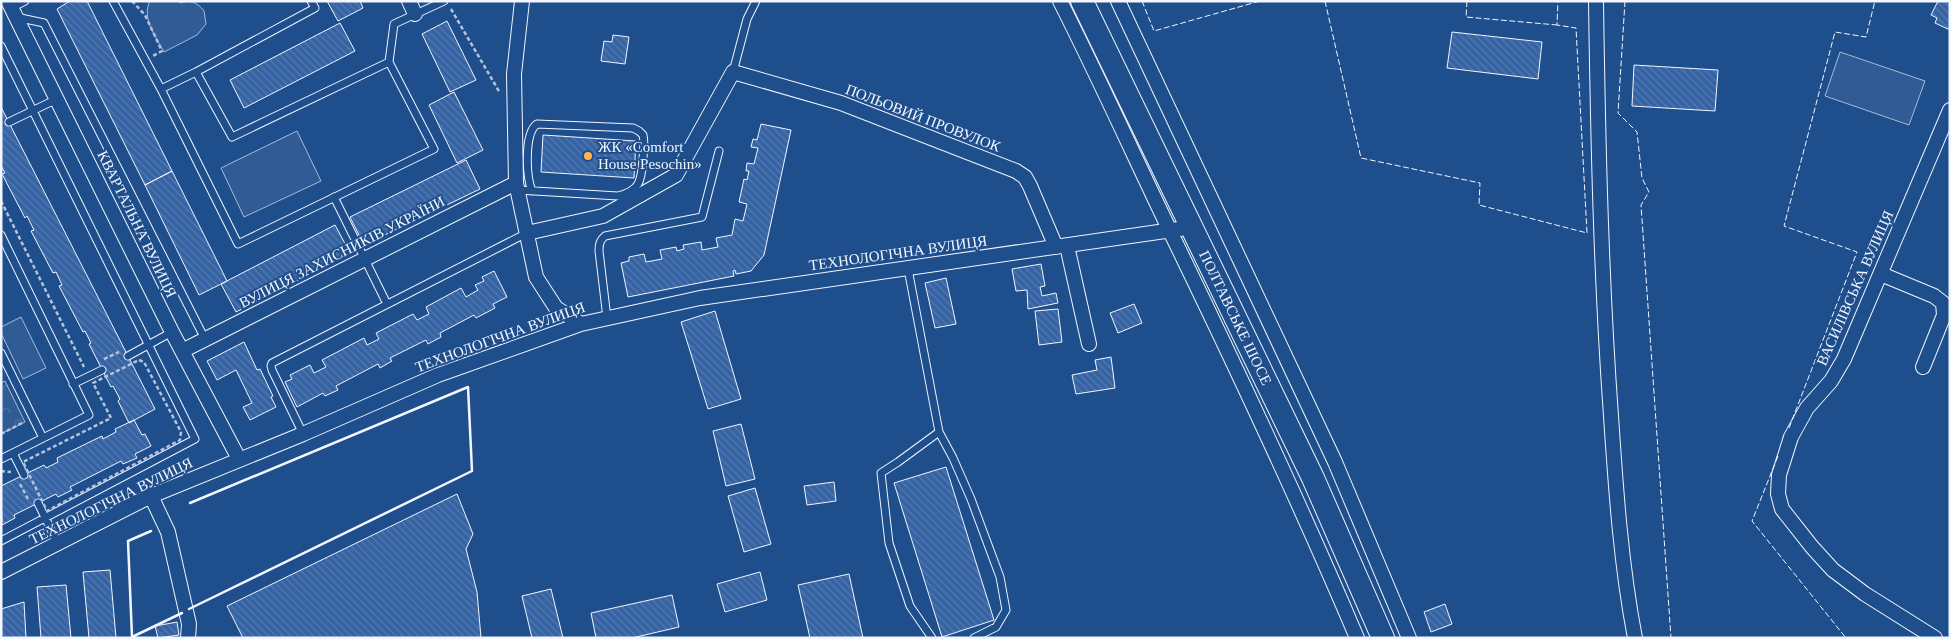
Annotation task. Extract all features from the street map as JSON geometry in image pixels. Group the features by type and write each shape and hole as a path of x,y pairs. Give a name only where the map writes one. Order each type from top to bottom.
{"highway":[{"name":"ПОЛТАВСЬКЕ ШОСЕ","path":"1082,1 1313,478 1383,638"}],"street":[{"path":"410,1 415,14"},
{"path":"522,1 514,74 514,117 527,233 536,277 556,308 581,324"},
{"path":"1060,1 1246,386 1317,543 1357,638"},
{"path":"1118,1 1335,462 1409,638"},
{"path":"1596,1 1598,130 1606,346 1619,531 1628,604 1635,638"},
{"name":"КВАРТАЛЬНА ВУЛИЦЯ","path":"12,9 58,98 172,332 239,459"},
{"path":"527,233 603,216 676,175 733,72"},
{"name":"ПОЛЬОВИЙ ПРОВУЛОК","path":"733,72 841,103 1016,171 1025,177 1062,247 1089,344"},
{"name":"ВАСИЛІВСЬКА ВУЛИЦЯ","path":"1935,638 1865,594 1833,570 1782,509 1778,494 1778,475 1790,437 1807,408 1831,380 1844,359 1950,110"},
{"name":"ВУЛИЦЯ ЗАХИСНИКІВ УКРАЇНИ","path":"182,351 364,258 522,188"},
{"name":"ТЕХНОЛОГІЧНА ВУЛИЦЯ","path":"1,572 151,496 303,434 438,375 581,324 700,298 1192,227"},
{"path":"1881,274 1934,296 1943,303 1944,315 1923,367"},
{"path":"151,496 168,532 189,624 188,638"}],"lane":[{"path":"12,9 25,1"},
{"path":"113,1 161,89 238,244 434,149 389,62 394,24 445,1"},
{"path":"161,89 315,8 311,1"},
{"path":"733,72 747,19 756,1"},
{"path":"12,9 44,23 205,339"},
{"path":"1,46 194,439 1,541"},
{"path":"196,72 232,138 389,62"},
{"path":"9,122 58,98"},
{"path":"537,124 633,128 643,136 642,176 636,187 629,192 618,196 522,188 527,176 530,134 537,124"},
{"path":"607,318 599,251 602,238 702,217 719,151"},
{"path":"334,197 387,304"},
{"path":"303,434 270,366 272,363 527,233"},
{"path":"1,235 89,415 1,459"},
{"path":"908,269 938,432 953,458 971,499 1000,577 1005,602 1006,610 996,627 974,638"},
{"path":"128,356 172,332"},
{"path":"1,353 44,438"},
{"path":"73,384 102,370"},
{"path":"932,638 910,606 889,543 881,473 938,432"},
{"path":"13,453 24,475"},
{"path":"38,503 58,544"}],"path":[{"path":"132,1 145,15 162,51 145,60"},
{"path":"445,1 514,117"},
{"path":"1,201 85,369"},
{"path":"100,361 123,350"},
{"path":"134,360 144,362 181,432 180,440 48,511 23,462 111,418 94,383 134,360"},
{"path":"1,434 22,424 24,418"},
{"path":"1,471 15,474"},
{"path":"19,482 28,500"}],"green space":[{"path":"150,1 194,2 204,11 206,24 197,35 164,52 148,21 147,14"},
{"path":"1840,52 1925,81 1909,125 1825,96"},
{"path":"297,131 321,181 244,217 221,168"},
{"path":"21,317 46,368 23,379 1,333 1,327"},
{"path":"5,381 25,422 1,434 1,383"}],"building":[{"path":"70,1 87,1 172,171 145,185 57,9"},
{"path":"327,1 360,1 363,8 338,21"},
{"path":"1938,1 1950,1 1950,30 1935,23 1937,18 1931,15"},
{"path":"447,21 476,80 450,92 422,34"},
{"path":"340,23 355,51 244,108 230,80"},
{"path":"1452,32 1542,42 1538,79 1447,68"},
{"path":"613,35 629,37 625,64 601,61 604,41 612,42"},
{"path":"1634,65 1718,70 1715,111 1632,106"},
{"path":"454,92 483,150 457,163 429,105"},
{"path":"1,107 155,409 129,423 118,401 120,399 113,386 111,387 89,344 91,343 85,331 83,332 59,286 62,285 56,272 53,273 31,231 34,230 27,216 25,218 2,174 5,173 1,166"},
{"path":"761,124 791,130 764,255 751,271 736,274 735,270 733,271 734,276 628,297 621,263 629,261 629,257 644,254 646,262 662,259 660,250 676,247 677,251 684,249 683,245 701,242 702,250 718,247 716,238 732,235 735,219 743,221 747,204 739,202 744,179 747,180 749,171 746,171 747,163 754,164 758,148 751,147 753,139 757,140"},
{"name":"ЖК «Comfort House Pesochin»","path":"543,135 636,141 634,178 541,172"},
{"path":"466,160 480,189 364,245 350,217"},
{"path":"172,171 227,281 199,295 145,185"},
{"path":"335,225 350,253 236,312 221,284"},
{"path":"1041,264 1045,286 1040,287 1042,296 1056,293 1058,303 1028,309 1027,290 1016,291 1012,269"},
{"path":"494,271 507,297 493,304 495,308 476,318 474,315 440,333 441,337 428,344 426,340 390,358 392,361 380,368 378,364 336,386 338,390 325,396 323,393 297,407 285,382 292,379 290,375 310,365 314,373 326,367 322,360 364,338 367,345 379,339 376,333 413,314 417,320 429,314 426,307 461,288 466,297 478,290 475,285 484,281 482,277"},
{"path":"946,278 956,324 935,328 925,283"},
{"path":"1134,304 1142,323 1118,333 1110,313"},
{"path":"1058,309 1062,342 1039,345 1035,311"},
{"path":"715,311 741,399 708,409 681,322"},
{"path":"244,342 257,370 260,369 273,396 271,397 276,407 250,420 243,407 252,403 236,370 217,380 207,361"},
{"path":"1111,357 1115,388 1076,394 1072,375 1097,370 1095,360"},
{"path":"134,420 142,435 145,434 151,446 135,454 137,458 123,464 121,461 70,487 72,490 58,497 56,494 14,515 15,518 2,525 1,486 44,465 46,468 58,462 57,458 102,436 103,439 116,432 115,429"},
{"path":"741,424 755,479 726,486 713,431"},
{"path":"946,467 994,620 942,637 894,483"},
{"path":"834,482 836,501 807,505 804,486"},
{"path":"755,488 771,544 744,552 728,496"},
{"path":"457,494 473,534 466,549 477,592 481,638 243,638 227,606"},
{"path":"110,570 116,638 89,638 83,572"},
{"path":"760,572 767,600 725,612 717,584"},
{"path":"849,574 863,638 810,638 798,585"},
{"path":"66,585 71,638 41,638 37,587"},
{"path":"551,589 563,638 532,638 522,596"},
{"path":"672,595 679,627 632,638 596,638 591,613"},
{"path":"24,602 26,638 1,638 1,609"},
{"path":"1445,604 1452,624 1431,632 1424,612"},
{"path":"177,622 179,635 158,638 155,626"}],"fence":[{"path":"1142,1 1154,31 1260,1"},
{"path":"1325,1 1361,158 1480,183 1479,205 1587,233 1576,28 1557,25 1558,1"},
{"path":"1467,1 1466,17 1557,25"},
{"path":"1625,1 1618,113 1637,132 1642,178 1649,192 1641,205 1671,638"},
{"path":"1789,428 1857,252 1784,226 1835,32 1866,37 1875,1"},
{"path":"1778,456 1752,521 1846,638"}],"wall":[{"path":"189,609 472,471 468,387 190,503"},
{"path":"151,531 128,541 132,637 182,613"}],"place":[{"name":"ЖК «Comfort House Pesochin»","path":"588,156"}]}
